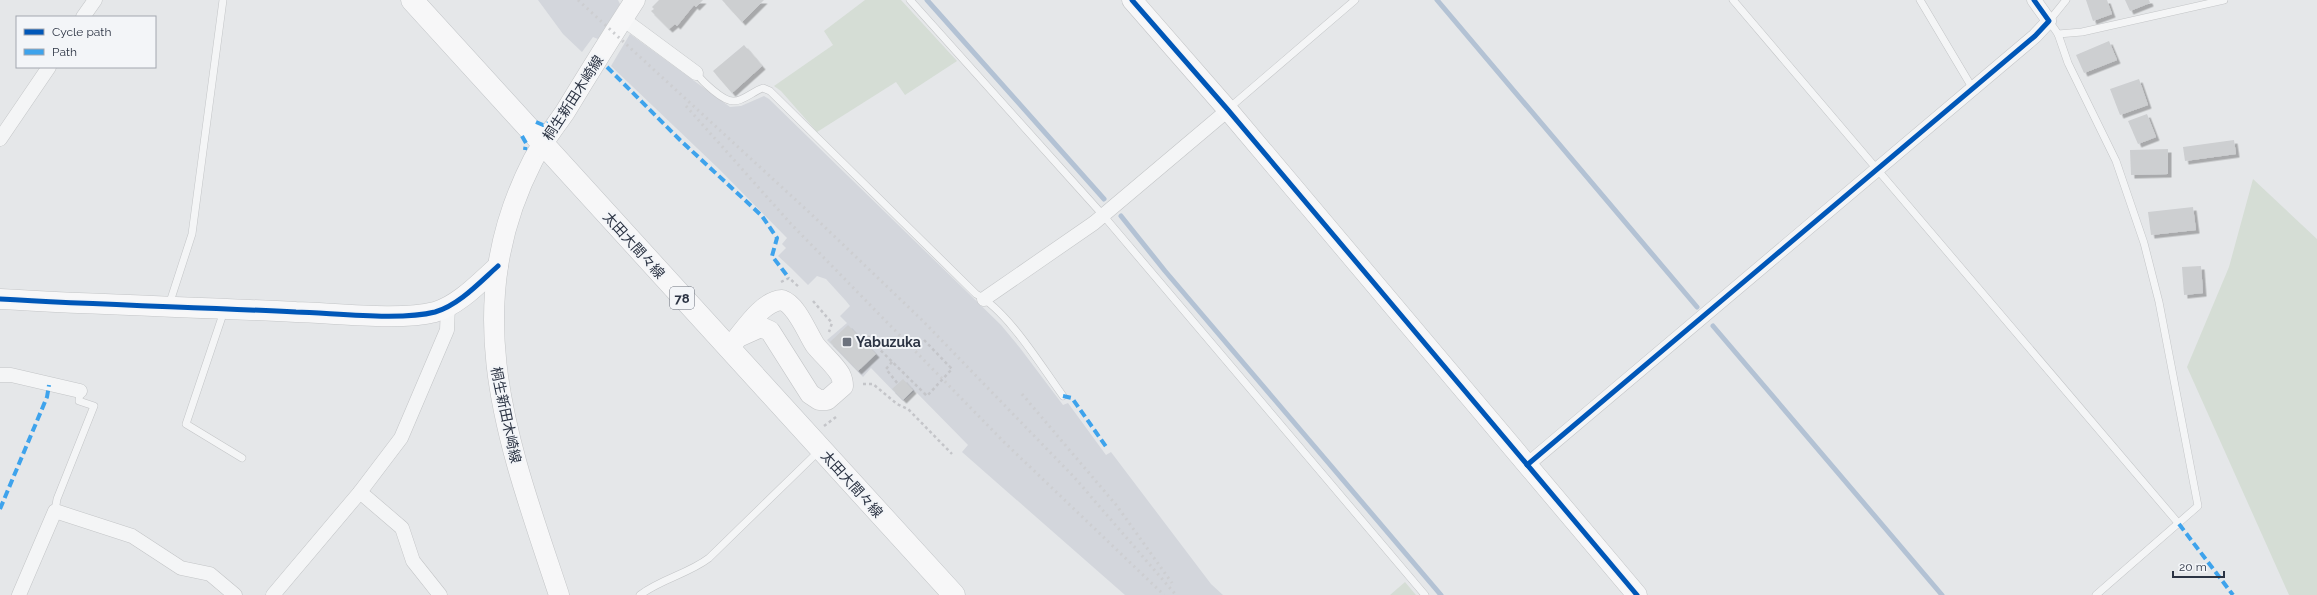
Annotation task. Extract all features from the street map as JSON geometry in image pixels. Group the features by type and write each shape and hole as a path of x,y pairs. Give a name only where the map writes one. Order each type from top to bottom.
{"main road":[{"name":"太田大間々線","path":"412,0 543,144 735,342 820,450 920,555 954,595"}],"street":[{"path":"84,16 95,0"},
{"name":"桐生新田木崎線","path":"559,595 520,478 501,406 494,343 498,266 507,224 528,172 543,144 635,0"},
{"path":"1132,0 1228,110 1637,595"},
{"path":"1528,465 1973,89 2050,21 2034,0"},
{"path":"623,19 696,73"},
{"path":"0,139 48,68"},
{"path":"984,299 1094,223 1102,214 1228,110"},
{"path":"0,299 118,306 169,305 224,309 389,315 428,313 448,306 466,294 498,266"},
{"path":"782,300 786,302 807,328 815,344 839,373 843,381 843,386 827,400 819,400 810,394 770,331 761,327 735,342 750,322 772,302 782,300"},
{"path":"273,595 390,455 407,425 447,330 448,306"},
{"path":"0,375 11,375 80,391"},
{"path":"360,492 402,528 412,561 440,595"},
{"path":"19,595 55,511 132,536 181,568 210,574 235,595"}],"lane":[{"path":"169,305 192,234 223,0"},
{"path":"910,0 1102,214 1425,595"},
{"path":"1228,110 1355,0"},
{"path":"1733,0 2179,524"},
{"path":"1920,0 1973,89"},
{"path":"2066,0 2050,21 2058,34 2073,76 2116,161 2146,251 2159,302 2198,506 2096,595"},
{"path":"2058,34 2082,32 2224,0"},
{"path":"696,73 714,90 728,100 740,99 763,88 770,91 976,294 984,299 1016,333 1063,396"},
{"path":"224,309 186,424 242,458"},
{"path":"55,511 57,499 94,406 79,401 80,391"},
{"path":"640,595 651,587 700,565 709,558 820,450"}],"path":[{"path":"863,342 871,335"},
{"path":"868,338 927,396 952,369 924,340"},
{"path":"892,362 886,369 898,384"},
{"path":"863,384 873,384 897,404 908,409 952,454"}],"shaded area":[{"path":"538,0 618,0 620,4 598,39 593,37 582,52 563,34"},
{"path":"865,0 901,0 957,61 905,95 896,82 817,132 781,91 774,86 833,45 824,31"},
{"path":"630,34 730,107 741,106 764,96 769,99 1001,325 1063,405 1068,403 1106,455 1111,452 1211,584 1223,595 1125,595 962,452 968,445 915,391 903,401 871,368 863,377 827,340 847,323 840,316 850,306 846,301 826,279 817,276 808,285 778,256 786,248 782,244 787,238 719,169 611,66"},
{"path":"2253,179 2317,239 2317,595 2289,595 2187,367 2229,267"},
{"path":"1405,582 1416,595 1390,595"}],"building":[{"path":"659,0 703,0 696,7 694,5 677,26 675,24 669,29 651,11 654,9 652,7"},
{"path":"722,0 764,0 742,22"},
{"path":"2086,0 2107,0 2112,14 2093,21"},
{"path":"2125,0 2149,0 2150,3 2130,11"},
{"path":"2109,41 2117,60 2084,73 2076,55"},
{"path":"744,45 762,66 732,93 713,71"},
{"path":"2139,79 2148,105 2120,115 2110,89"},
{"path":"2147,114 2156,137 2138,144 2128,121"},
{"path":"2234,140 2236,154 2185,161 2183,147"},
{"path":"2168,149 2168,174 2131,175 2130,150"},
{"path":"2193,207 2196,230 2151,235 2148,212"},
{"path":"2201,266 2203,293 2184,295 2182,267"},
{"path":"848,325 876,354 858,371 830,342"},
{"path":"903,379 913,390 903,400 892,389"}],"waterway":[{"path":"927,0 1104,199"},
{"path":"1437,0 1697,307"},
{"path":"1121,216 1165,271 1441,595"},
{"path":"1713,326 1942,595"}],"railway":[{"path":"578,0 810,213 922,320 1074,477 1176,595"},
{"path":"686,106 791,224 1004,442 1164,595"},
{"path":"1022,394 1117,506 1172,583"}],"marked path":[{"path":"607,67 680,140 762,216 777,238 772,256 789,278"},
{"path":"536,122 543,125 548,123"},
{"path":"522,136 526,143 525,150"},
{"path":"0,509 47,397 49,385"},
{"path":"1063,396 1072,398 1107,448"},
{"path":"2179,524 2233,595"}],"cycle path":[{"path":"1132,0 1228,110 1637,595"},
{"path":"1527,465 2035,36 2049,21 2034,0"},
{"path":"0,299 367,316 421,315 444,309 461,299 498,266"}],"place":[{"name":"Yabuzuka","path":"847,342"}]}
